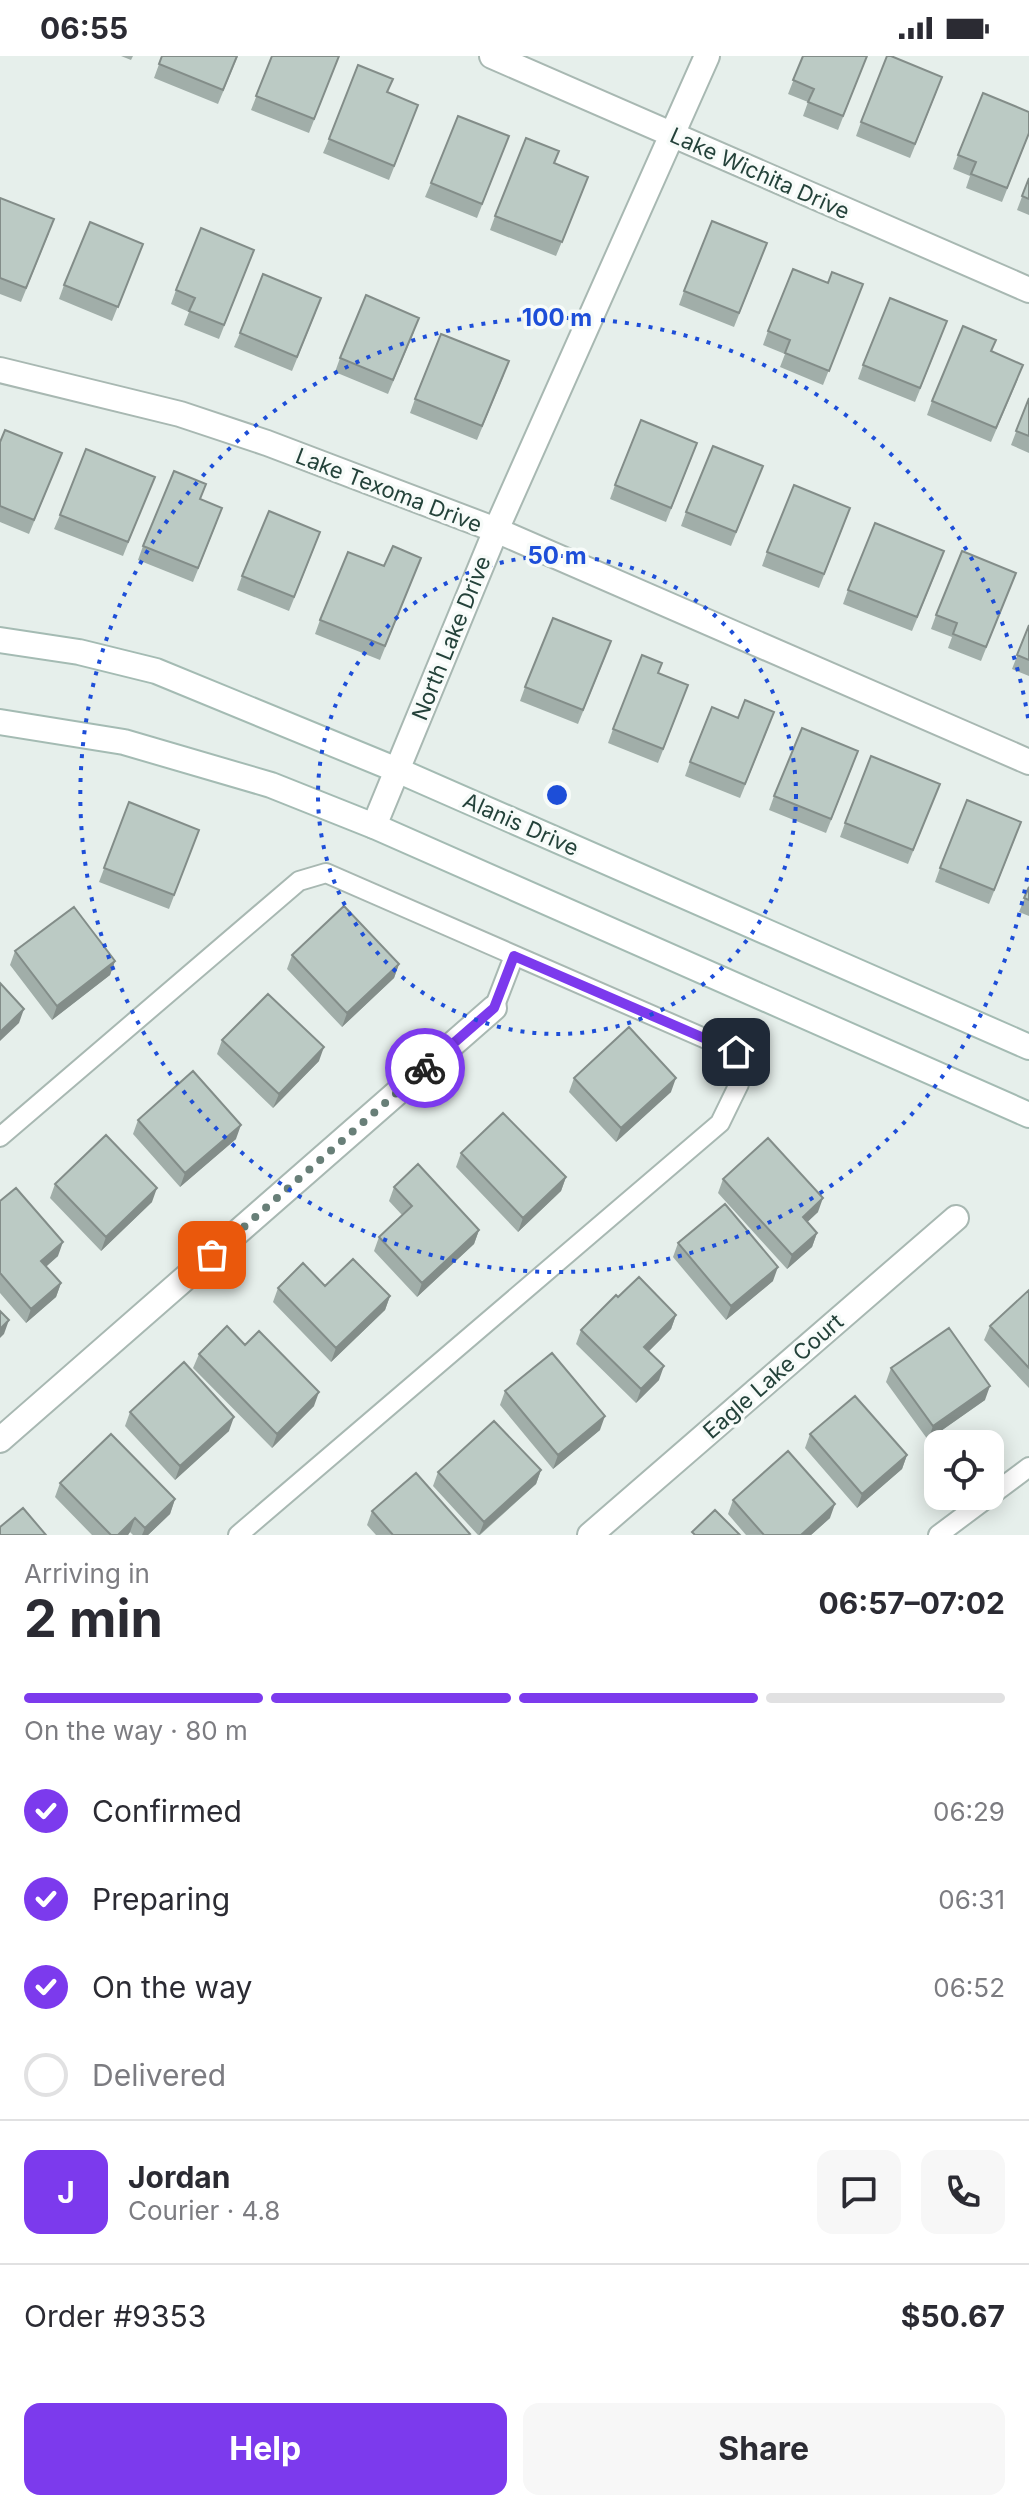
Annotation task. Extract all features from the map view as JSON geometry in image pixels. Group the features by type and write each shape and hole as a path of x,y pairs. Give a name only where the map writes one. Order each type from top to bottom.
{"street":[{"name":"Lake Wichita Drive","path":"492,56 1029,290"},
{"name":"North Lake Drive","path":"374,826 496,530 707,56"},
{"name":"Lake Texoma Drive","path":"0,370 180,414 267,443 496,530 1029,762"},
{"name":"Alanis Drive","path":"0,640 79,652 156,671 397,770 1029,1047"},
{"path":"0,722 124,742 271,785 374,826 1029,1115"},
{"path":"0,1440 494,1008"},
{"name":"Eagle Lake Court","path":"590,1535 956,1218"}],"lane":[{"path":"0,1137 299,881 326,873 736,1052 739,1084 720,1123 238,1535"},
{"path":"494,1008 514,956"},
{"path":"938,1535 1029,1467"}],"building":[{"path":"162,56 237,56 223,90 159,64"},
{"path":"272,56 339,56 314,119 256,96"},
{"path":"803,56 867,56 843,116 808,102 814,89 793,80"},
{"path":"887,56 942,77 915,144 861,122"},
{"path":"358,65 393,79 387,92 418,105 394,166 329,139"},
{"path":"983,93 1029,112 1029,133 1007,188 971,174 976,162 958,155"},
{"path":"458,116 509,136 482,204 431,183"},
{"path":"526,138 559,151 554,163 588,177 562,242 495,216"},
{"path":"1029,178 1029,199 1022,196"},
{"path":"0,198 54,219 26,288 0,278"},
{"path":"712,221 767,243 739,313 684,291"},
{"path":"90,222 143,244 118,307 64,285"},
{"path":"201,228 254,250 224,325 189,311 195,298 176,290"},
{"path":"793,269 828,283 832,272 863,284 829,371 785,353 790,340 768,331"},
{"path":"263,274 321,298 297,357 240,333"},
{"path":"366,295 419,318 393,380 340,358"},
{"path":"890,298 947,321 920,388 863,365"},
{"path":"963,326 996,340 991,351 1023,365 996,428 932,401"},
{"path":"441,334 509,361 482,426 415,399"},
{"path":"1029,398 1029,436 1016,431"},
{"path":"641,420 697,443 671,508 615,485"},
{"path":"5,430 62,453 34,520 0,506 0,442"},
{"path":"713,446 763,466 736,532 686,512"},
{"path":"86,449 155,477 128,542 60,515"},
{"path":"174,471 206,484 200,499 222,508 198,568 143,546"},
{"path":"794,485 850,508 824,574 767,552"},
{"path":"269,511 320,532 294,597 242,576"},
{"path":"875,523 944,551 917,617 848,590"},
{"path":"393,546 421,558 385,646 320,620 348,552 384,566"},
{"path":"962,551 1016,573 986,647 953,634 957,623 936,615"},
{"path":"553,618 611,641 583,710 525,687"},
{"path":"1029,625 1029,660 1017,655"},
{"path":"642,655 662,663 658,673 688,685 663,749 613,729"},
{"path":"745,700 774,712 745,784 690,762 712,707 738,718"},
{"path":"802,728 858,751 831,819 774,796"},
{"path":"871,756 940,784 913,850 845,823"},
{"path":"967,800 1021,822 994,890 940,868"},
{"path":"129,802 199,830 174,895 104,868"},
{"path":"344,906 399,964 347,1013 292,955"},
{"path":"74,907 115,961 57,1006 15,951"},
{"path":"0,983 24,1009 0,1032"},
{"path":"268,994 324,1047 279,1094 222,1040"},
{"path":"629,1027 676,1078 621,1128 574,1078"},
{"path":"193,1071 241,1125 185,1173 138,1120"},
{"path":"503,1113 566,1177 523,1218 461,1153"},
{"path":"106,1135 157,1188 106,1237 55,1184"},
{"path":"768,1138 823,1198 803,1217 817,1233 792,1255 723,1179"},
{"path":"418,1164 479,1230 422,1283 379,1237 412,1206 394,1187"},
{"path":"16,1188 63,1242 41,1261 61,1283 31,1309 0,1273 0,1201"},
{"path":"725,1204 778,1267 731,1306 678,1243"},
{"path":"353,1259 390,1296 336,1348 278,1288 303,1263 325,1286"},
{"path":"639,1277 676,1315 644,1347 664,1366 641,1389 581,1330"},
{"path":"1029,1290 1029,1368 990,1326"},
{"path":"0,1311 9,1320 0,1329"},
{"path":"227,1326 245,1345 259,1331 319,1392 277,1434 199,1354"},
{"path":"949,1328 990,1386 933,1426 891,1368"},
{"path":"552,1353 605,1416 558,1455 505,1391"},
{"path":"184,1362 234,1417 180,1466 130,1412"},
{"path":"855,1396 907,1455 862,1494 810,1434"},
{"path":"494,1421 541,1470 484,1522 438,1472"},
{"path":"111,1434 175,1499 145,1528 135,1518 118,1535 111,1535 60,1483"},
{"path":"788,1451 835,1504 801,1535 764,1535 733,1500"},
{"path":"416,1473 470,1534 393,1535 372,1511"},
{"path":"23,1508 46,1535 0,1535 0,1527"},
{"path":"715,1510 740,1535 695,1535 692,1532"}],"way so far":[{"path":"212,1255 425,1068"}],"route":[{"path":"425,1068 494,1008 514,956 736,1052"}]}
